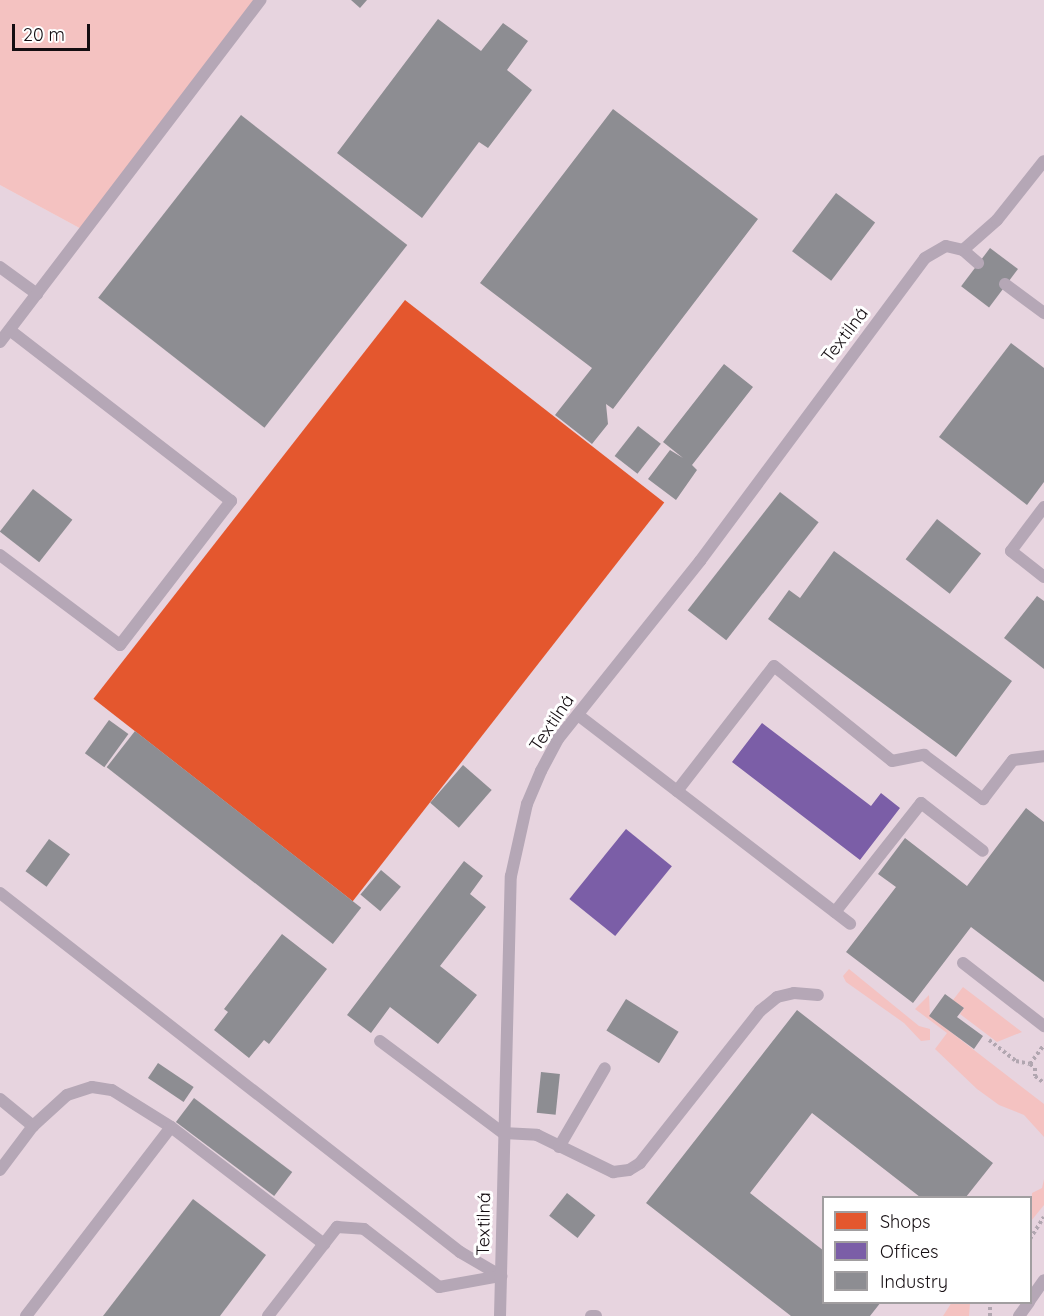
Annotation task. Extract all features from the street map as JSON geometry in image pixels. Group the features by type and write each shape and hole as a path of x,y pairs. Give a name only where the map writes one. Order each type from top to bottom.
{"lane":[{"path":"0,342 261,0"},
{"path":"978,263 963,250 997,220 1044,161"},
{"name":"Textilná","path":"501,1316 506,977 517,840 541,771 558,739 700,561 925,258 946,246 963,250"},
{"path":"0,267 37,294"},
{"path":"1005,284 1044,313"},
{"path":"0,555 120,645 231,501 10,330"},
{"path":"1044,507 1011,551 1044,576"},
{"path":"677,791 774,666 892,761 924,755 983,799 1013,760 1044,756"},
{"path":"578,715 850,924"},
{"path":"835,912 921,803 983,851"},
{"path":"0,893 460,1252 501,1276"},
{"path":"963,963 1044,1026"},
{"path":"380,1041 503,1133 537,1135 613,1172 629,1170 640,1163 760,1011 777,997 794,993 819,995"},
{"path":"560,1147 605,1068"},
{"path":"0,1170 33,1126 67,1095 92,1087 112,1090 171,1127 324,1244"},
{"path":"0,1099 33,1126"},
{"path":"26,1316 171,1127"},
{"path":"268,1316 337,1227 364,1230 439,1287 501,1276"},
{"path":"1032,1298 1044,1280"}],"path":[{"path":"989,1040 1016,1061 1030,1064 1035,1068 1035,1076 1044,1083"},
{"path":"1030,1064 1044,1046"},
{"path":"1032,1236 1044,1217"}],"shaded area":[{"path":"0,0 261,0 85,231 0,185"},
{"path":"261,0 1044,0 1044,1316 0,1316 0,185 85,231"},
{"path":"849,969 919,1026 930,1029 930,1040 921,1041 904,1023 846,982 843,976"},
{"path":"963,987 1022,1032 997,1042 960,1014 964,1008 953,1000"},
{"path":"929,995 930,1016 1044,1104 1044,1137 1024,1115 999,1105 977,1089 935,1049 947,1033 915,1009"},
{"path":"1044,1179 1044,1205 1032,1220 1032,1193 1042,1188"},
{"path":"951,1304 970,1304 969,1316 943,1316"}],"building: Shops":[{"path":"405,300 664,503 353,901 93,699"}],"building: Offices":[{"path":"762,723 871,806 881,793 900,808 860,860 732,762"},
{"path":"626,829 672,866 615,936 569,899"}],"building: Industry":[{"path":"351,0 367,0 360,8"},
{"path":"438,19 481,51 503,23 528,41 507,70 532,90 488,148 479,142 422,218 337,153"},
{"path":"613,109 758,219 613,409 606,404 608,424 592,444 555,415 592,368 480,283"},
{"path":"241,115 407,245 264,428 98,298"},
{"path":"836,193 875,222 831,281 792,251"},
{"path":"990,248 1018,269 989,307 961,286"},
{"path":"1011,343 1044,368 1044,482 1027,505 939,437"},
{"path":"724,364 753,387 692,465 697,470 676,500 648,479 670,450 683,458 663,442"},
{"path":"638,426 661,444 637,474 615,456"},
{"path":"33,489 72,520 39,562 0,532"},
{"path":"780,492 819,522 726,640 688,610"},
{"path":"937,519 981,553 950,594 906,559"},
{"path":"834,551 1012,681 956,757 768,619 789,590 800,598"},
{"path":"1037,596 1044,601 1044,669 1004,638"},
{"path":"109,720 128,734 104,767 85,753"},
{"path":"135,731 361,908 333,944 107,767"},
{"path":"463,765 492,790 459,828 430,803"},
{"path":"1026,808 1044,822 1044,982 971,927 913,1003 846,952 896,887 878,874 905,838 967,886"},
{"path":"49,839 70,854 47,887 25,871"},
{"path":"464,861 483,876 470,894 486,907 440,966 477,995 438,1044 390,1007 371,1033 347,1015"},
{"path":"381,870 401,887 380,911 360,895"},
{"path":"282,934 327,969 269,1044 264,1040 249,1058 214,1030 228,1012 224,1009"},
{"path":"945,994 964,1008 957,1017 983,1036 974,1049 929,1016"},
{"path":"626,999 679,1032 659,1063 606,1030"},
{"path":"797,1010 993,1163 967,1196 919,1196 812,1113 750,1193 822,1249 822,1304 879,1304 870,1316 791,1316 646,1203"},
{"path":"158,1063 194,1087 184,1102 148,1078"},
{"path":"541,1072 560,1074 556,1115 537,1113"},
{"path":"194,1098 292,1172 274,1196 176,1122"},
{"path":"567,1193 595,1215 578,1238 549,1216"},
{"path":"193,1199 266,1255 220,1316 103,1316"}]}
